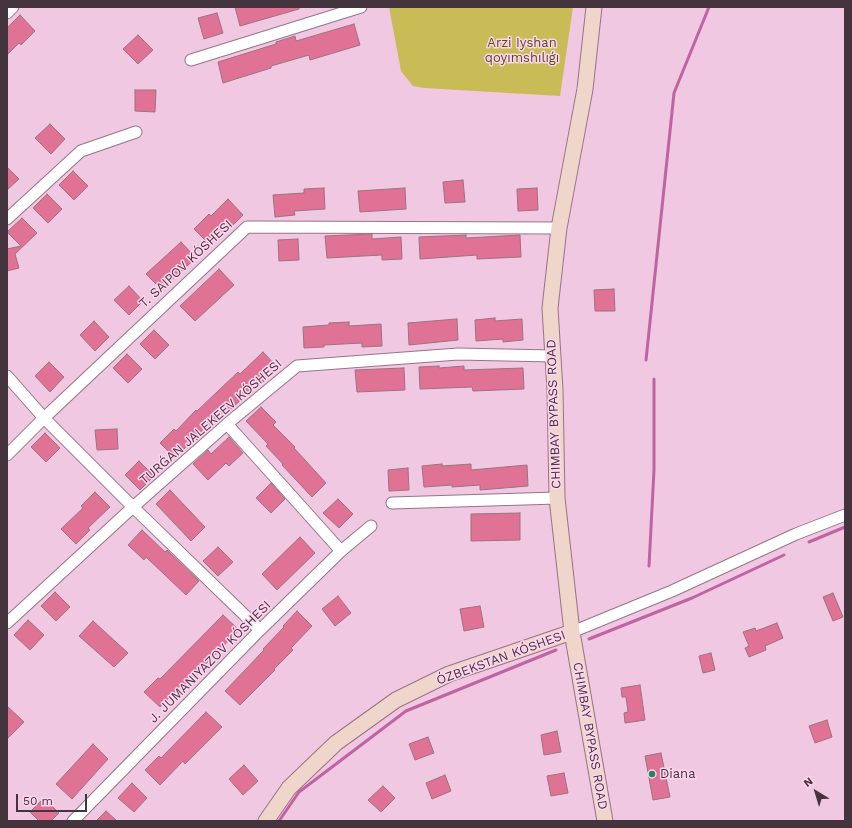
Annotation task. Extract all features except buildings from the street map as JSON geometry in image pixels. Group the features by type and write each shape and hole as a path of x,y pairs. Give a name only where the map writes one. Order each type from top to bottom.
{"main road":[{"name":"CHIMBAY BYPASS ROAD","path":"594,7 585,89 559,228 550,308 558,498 572,632 604,821"},
{"name":"ÓZBEKSTAN KÓSHESI","path":"266,821 289,788 336,743 396,700 449,674 572,632"}],"street":[{"path":"7,13 13,7"},
{"path":"191,60 361,7"},
{"path":"7,219 81,151 136,132"},
{"name":"T. SAIPOV KÓSHESI","path":"7,456 44,418 247,226 559,228"},
{"name":"TURǴAN JALEKEEV KÓSHESI","path":"7,623 133,507 227,424 297,366 458,354 553,356"},
{"path":"7,376 44,418 260,630"},
{"path":"227,424 341,551"},
{"path":"392,503 558,498"},
{"path":"572,632 672,592 796,534 845,515"},
{"name":"J. JUMANIYAZOV KÓSHESI","path":"73,821 260,630 341,551 371,526"}],"green space":[{"name":"Arzi Iyshan qoyımshılıǵı","path":"389,7 573,7 560,96 424,88 413,86 401,71"}],"waterway":[{"path":"646,360 674,93 709,7"},
{"path":"649,566 654,470 654,379"},
{"path":"809,542 845,527"},
{"path":"589,639 692,598 784,555"},
{"path":"279,821 299,792 406,711 556,650"}],"place":[{"name":"Diana","path":"652,774"}]}
